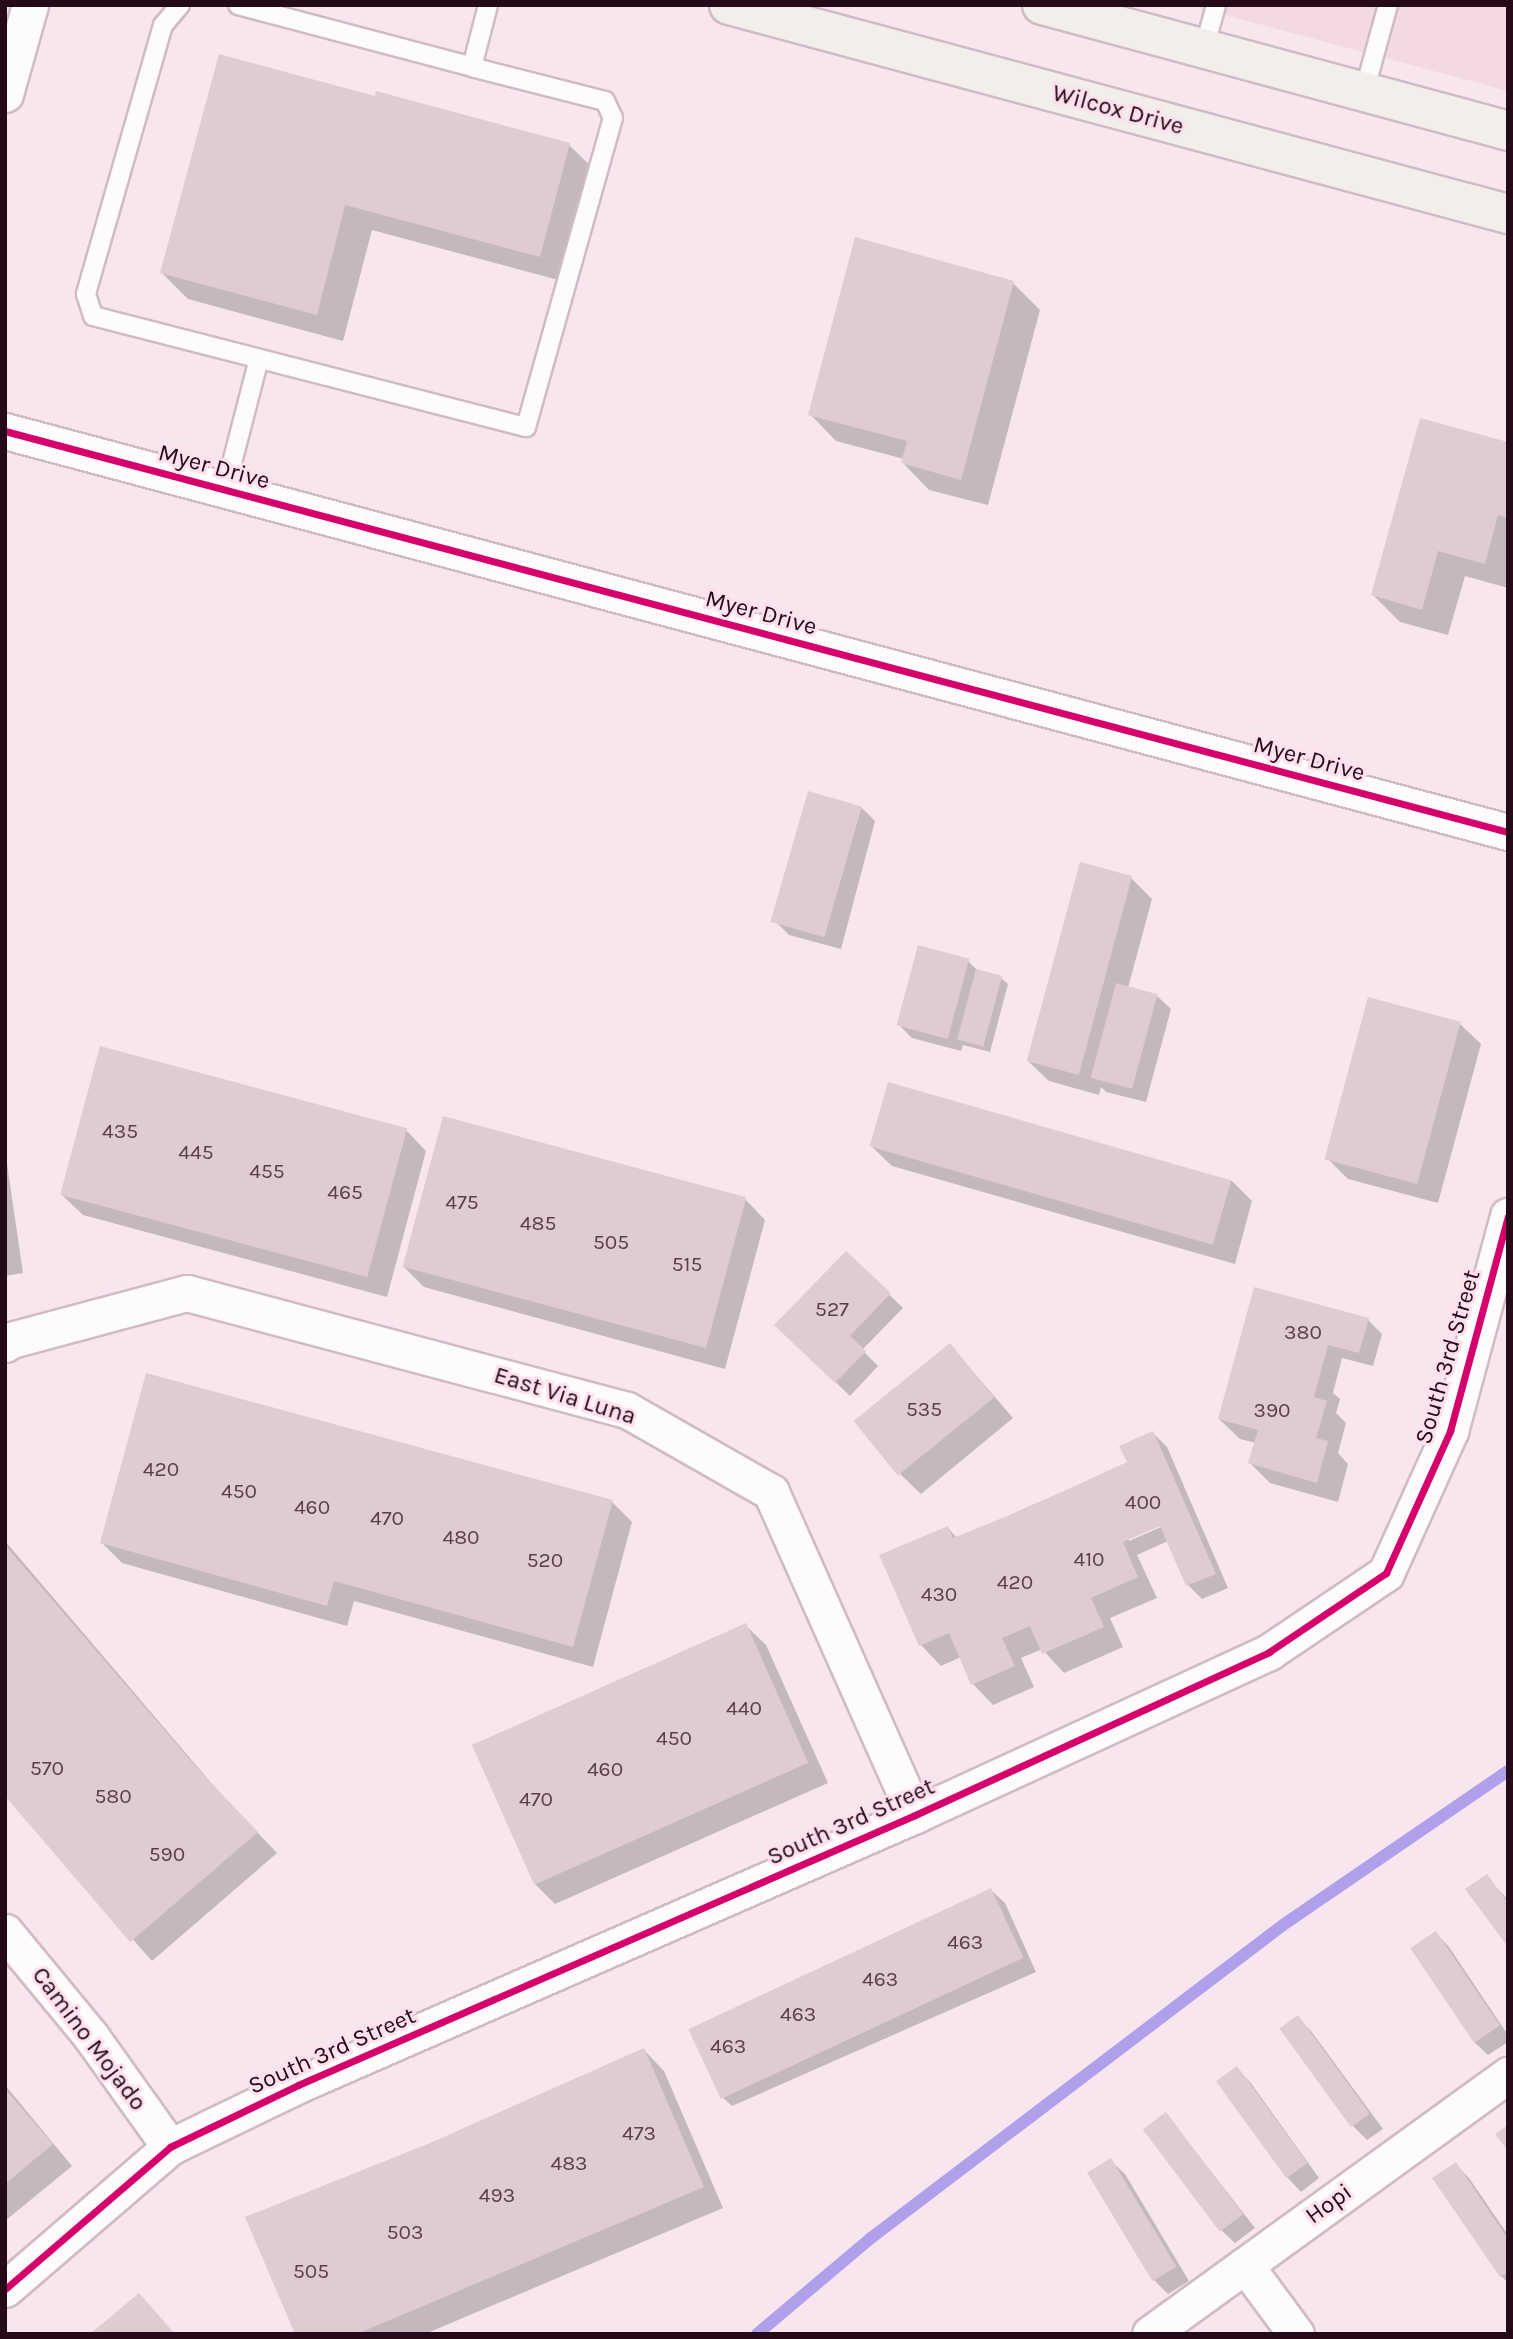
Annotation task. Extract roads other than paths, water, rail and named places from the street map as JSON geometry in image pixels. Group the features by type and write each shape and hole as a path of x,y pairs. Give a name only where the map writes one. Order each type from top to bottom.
{"street":[{"path":"5,94 30,5"},
{"name":"Wilcox Drive","path":"729,5 1508,214"},
{"path":"1042,5 1508,131"},
{"name":"Myer Drive","path":"5,431 1508,832"},
{"name":"South 3rd Street","path":"5,2288 170,2147 298,2085 915,1815 1269,1652 1387,1573 1450,1431 1508,1216"},
{"name":"East Via Luna","path":"5,1344 10,1340 187,1293 627,1410 771,1493 915,1815"},
{"name":"Camino Mojado","path":"5,1932 90,2035 170,2147"},
{"name":"Hopi","path":"1150,2334 1508,2075"},
{"path":"1245,2265 1296,2334"}],"lane":[{"path":"180,5 163,25 86,294 93,316 526,427 613,118 605,102 239,5"},
{"path":"472,66 488,5"},
{"path":"1204,48 1216,5"},
{"path":"1364,92 1388,5"},
{"path":"225,490 259,359"}],"waterway":[{"path":"757,2334 871,2238 1283,1925 1508,1771"}]}
